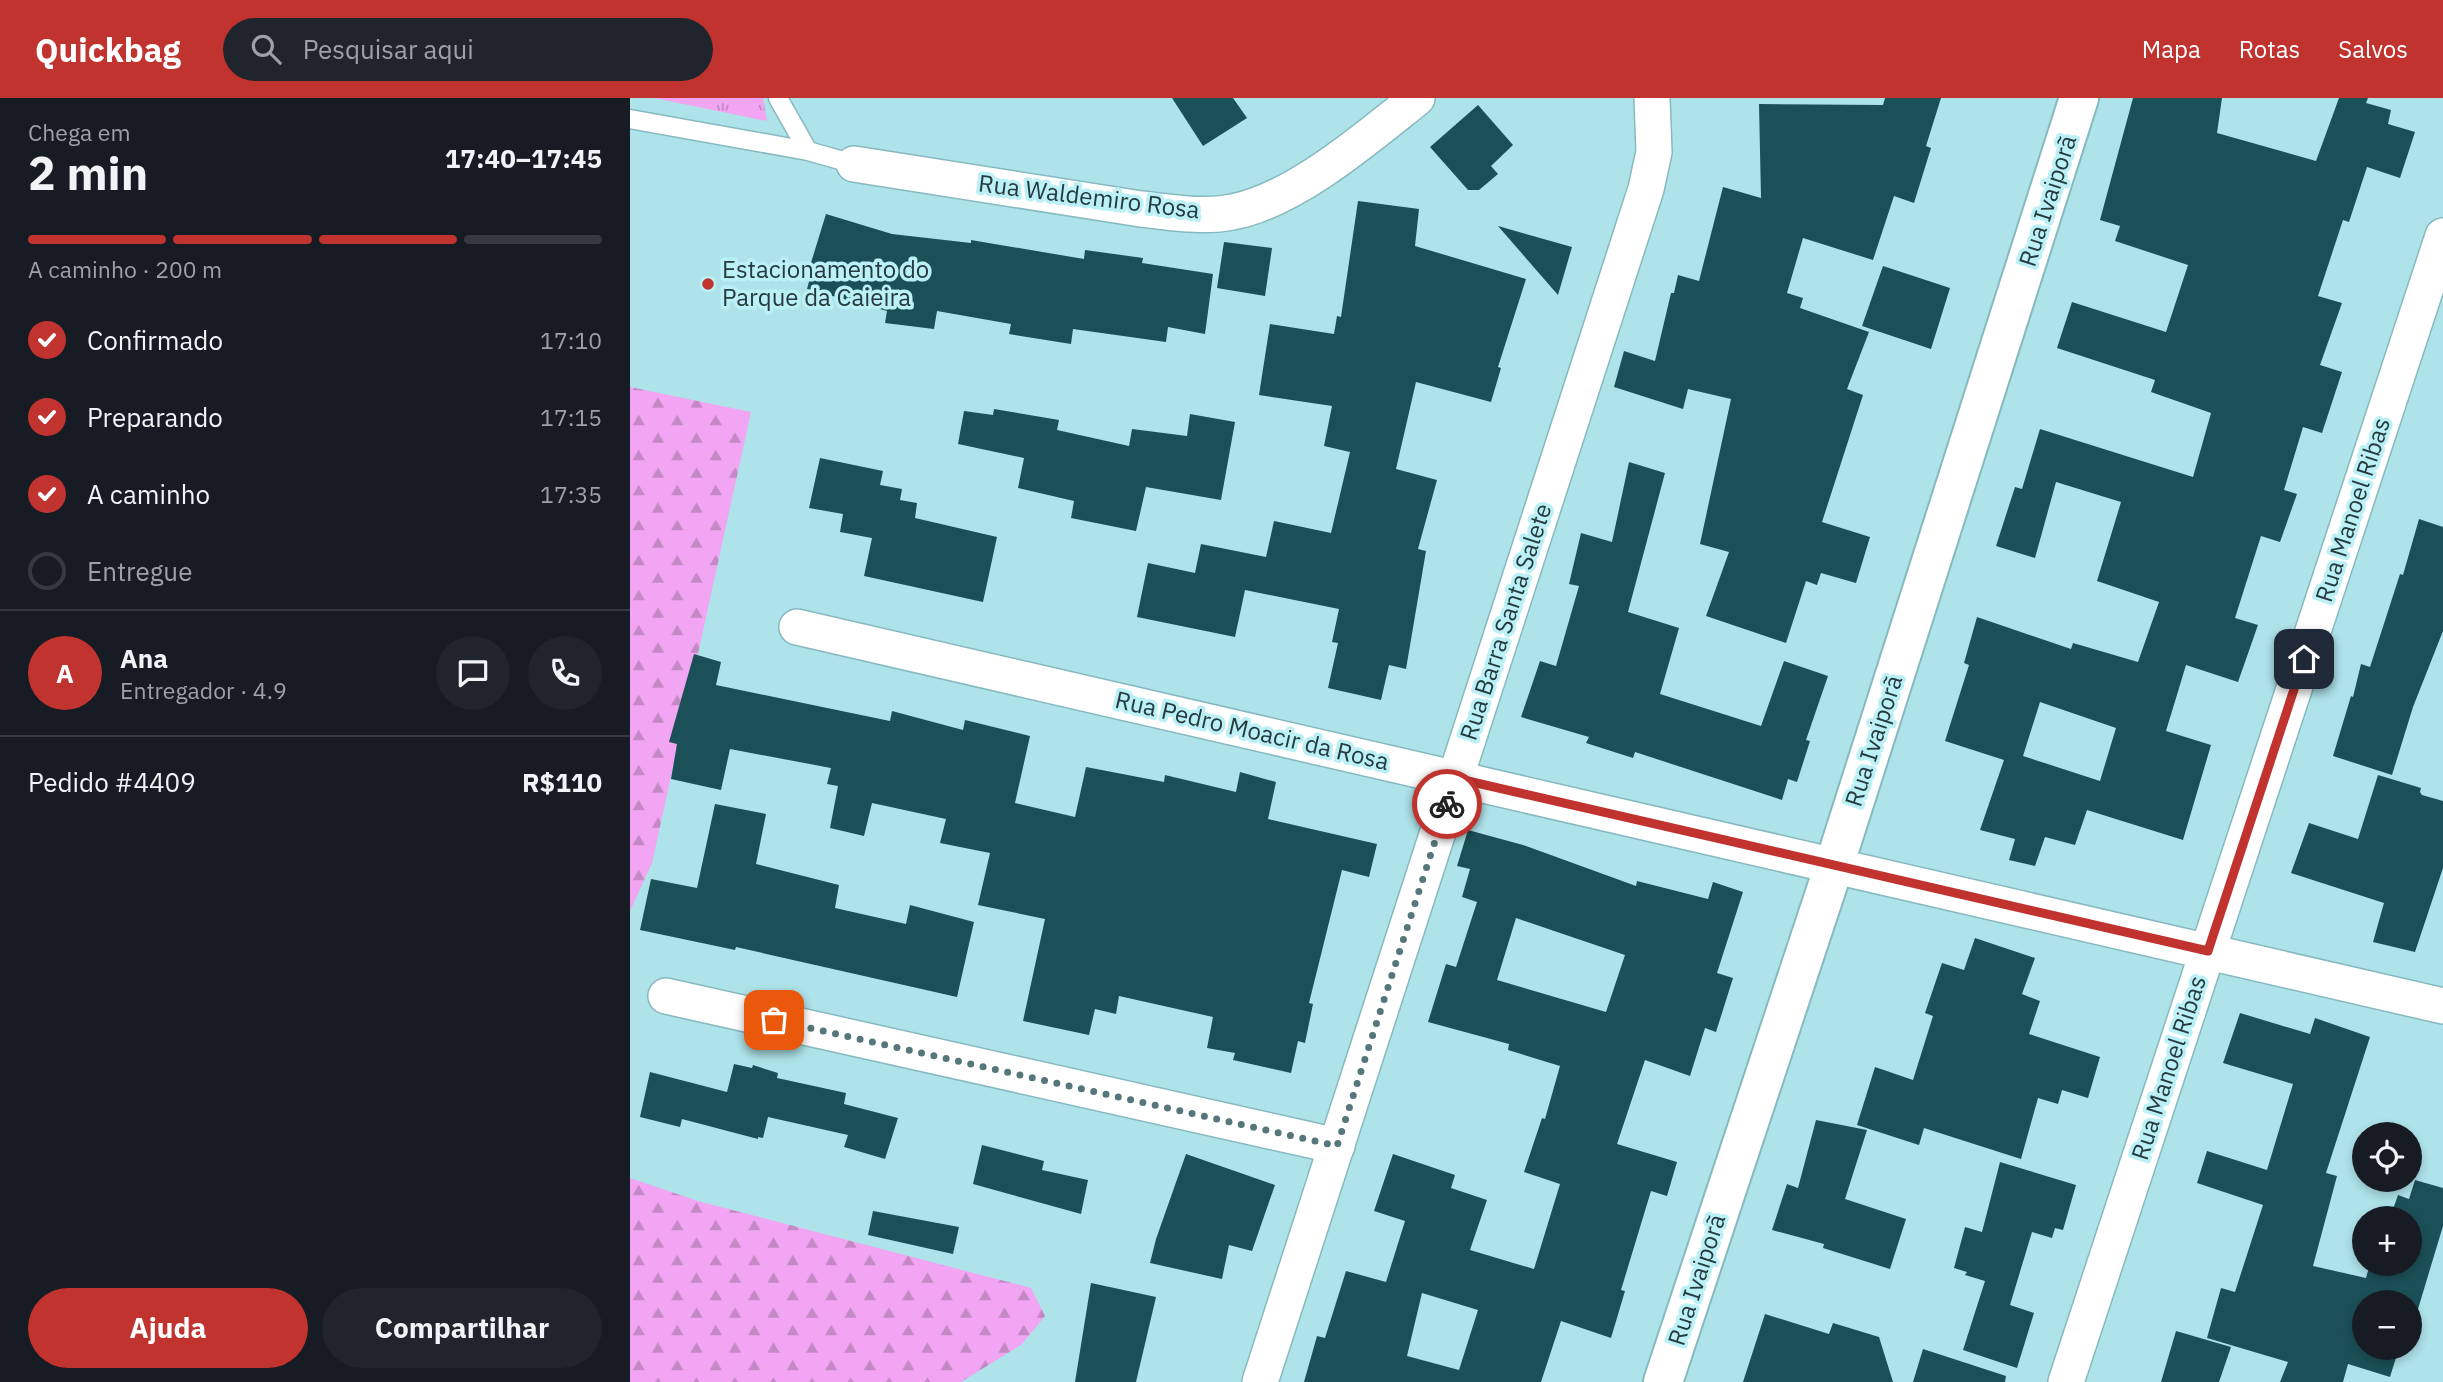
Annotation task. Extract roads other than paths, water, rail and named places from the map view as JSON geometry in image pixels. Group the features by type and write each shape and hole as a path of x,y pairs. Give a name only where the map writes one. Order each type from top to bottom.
{"street":[{"name":"Rua Waldemiro Rosa","path":"854,164 1141,209 1188,213 1232,212 1275,198 1343,156 1417,98"},
{"name":"Rua Barra Santa Salete","path":"1260,1382 1646,189 1654,152 1651,98"},
{"name":"Rua Ivaiporã","path":"1663,1382 1834,866 2079,98"},
{"name":"Rua Manoel Ribas","path":"2066,1382 2443,236"},
{"name":"Rua Pedro Moacir da Rosa","path":"797,626 2443,1006"},
{"path":"666,996 1337,1146"}],"lane":[{"path":"778,98 808,151"},
{"path":"630,119 808,151 854,164"}],"place":[{"name":"Estacionamento do Parque da Caieira","path":"708,284"}]}
